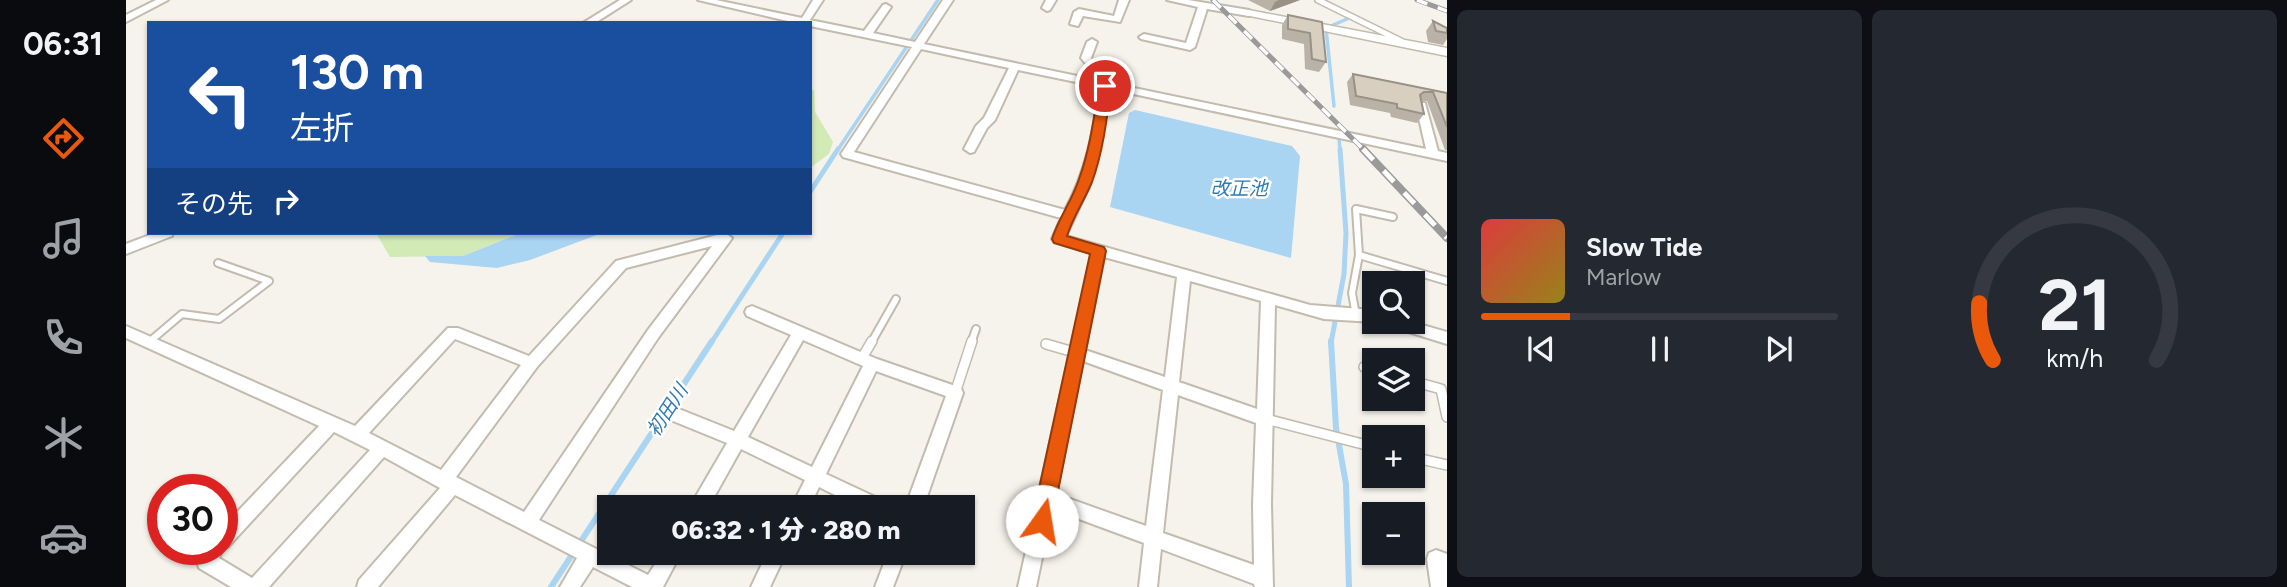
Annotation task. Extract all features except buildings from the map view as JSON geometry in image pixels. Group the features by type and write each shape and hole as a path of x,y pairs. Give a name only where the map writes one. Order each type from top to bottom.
{"street":[{"path":"126,19 163,0"},
{"path":"591,21 626,0"},
{"path":"703,0 792,21"},
{"path":"805,21 818,0"},
{"path":"948,0 922,44 847,154 1066,215"},
{"path":"1075,24 1079,12 1117,20 1124,0"},
{"path":"1172,0 1447,52"},
{"path":"1144,37 1190,47 1203,6"},
{"path":"868,33 886,7"},
{"path":"812,23 922,44 1085,82 1447,157"},
{"path":"1085,82 1091,64 1086,58 1092,42"},
{"path":"971,149 1014,66"},
{"path":"1105,86 1099,130 1086,179 1076,204 1066,215 1059,239 1320,312 1362,315"},
{"path":"1420,105 1433,154"},
{"path":"126,249 162,235"},
{"path":"366,587 447,483 532,363 621,264 724,237 653,334 526,524"},
{"path":"1027,587 1099,251"},
{"path":"1148,587 1184,275"},
{"path":"1047,499 1264,583 1268,298"},
{"path":"752,312 955,393 919,495"},
{"path":"126,331 357,435 651,587 665,565"},
{"path":"1425,331 1447,338"},
{"path":"357,435 453,332 532,363"},
{"path":"706,495 800,332"},
{"path":"1077,353 1265,419"},
{"path":"806,495 867,360"},
{"path":"679,416 738,440 854,495"},
{"path":"238,524 330,425"},
{"path":"256,587 382,448"},
{"path":"569,587 589,556"},
{"path":"1440,587 1436,559 1447,563"},
{"path":"213,565 249,587"},
{"path":"760,587 771,565"},
{"path":"884,587 892,565"}],"lane":[{"path":"1318,0 1408,44"},
{"path":"1349,313 1359,255 1356,209 1393,217"},
{"path":"1359,255 1447,281"},
{"path":"149,342 182,314 219,319 269,281 218,263"},
{"path":"867,360 896,299"},
{"path":"955,393 976,329"},
{"path":"1046,344 1077,353"},
{"path":"1425,385 1441,389 1447,416"},
{"path":"1265,419 1362,444"},
{"path":"1425,460 1447,465"}],"green space":[{"path":"812,90 815,112 833,142 829,154 812,167"},
{"path":"377,235 516,235 463,256 390,257"}],"water":[{"name":"改正池","path":"1135,110 1292,146 1300,156 1291,258 1110,207 1129,113"},
{"path":"516,235 597,235 530,260 497,268 430,262 425,256 463,256"}],"waterway":[{"name":"初田川","path":"837,151 938,0"},
{"path":"1333,25 1347,19"},
{"path":"1326,29 1334,106"},
{"path":"1339,138 1340,151"},
{"name":"初田川","path":"812,189 838,149"},
{"path":"1331,343 1344,274 1346,233 1340,149"},
{"name":"初田川","path":"711,343 782,235"},
{"name":"初田川","path":"551,587 712,341"},
{"path":"1331,343 1336,428 1346,484 1349,587"}],"railway":[{"path":"1213,0 1363,149"},
{"path":"1417,0 1447,11"},
{"path":"1363,149 1447,238"}],"route":[{"path":"1042,521 1099,251 1059,239 1066,215 1076,204 1086,179 1099,130 1105,86"}]}
